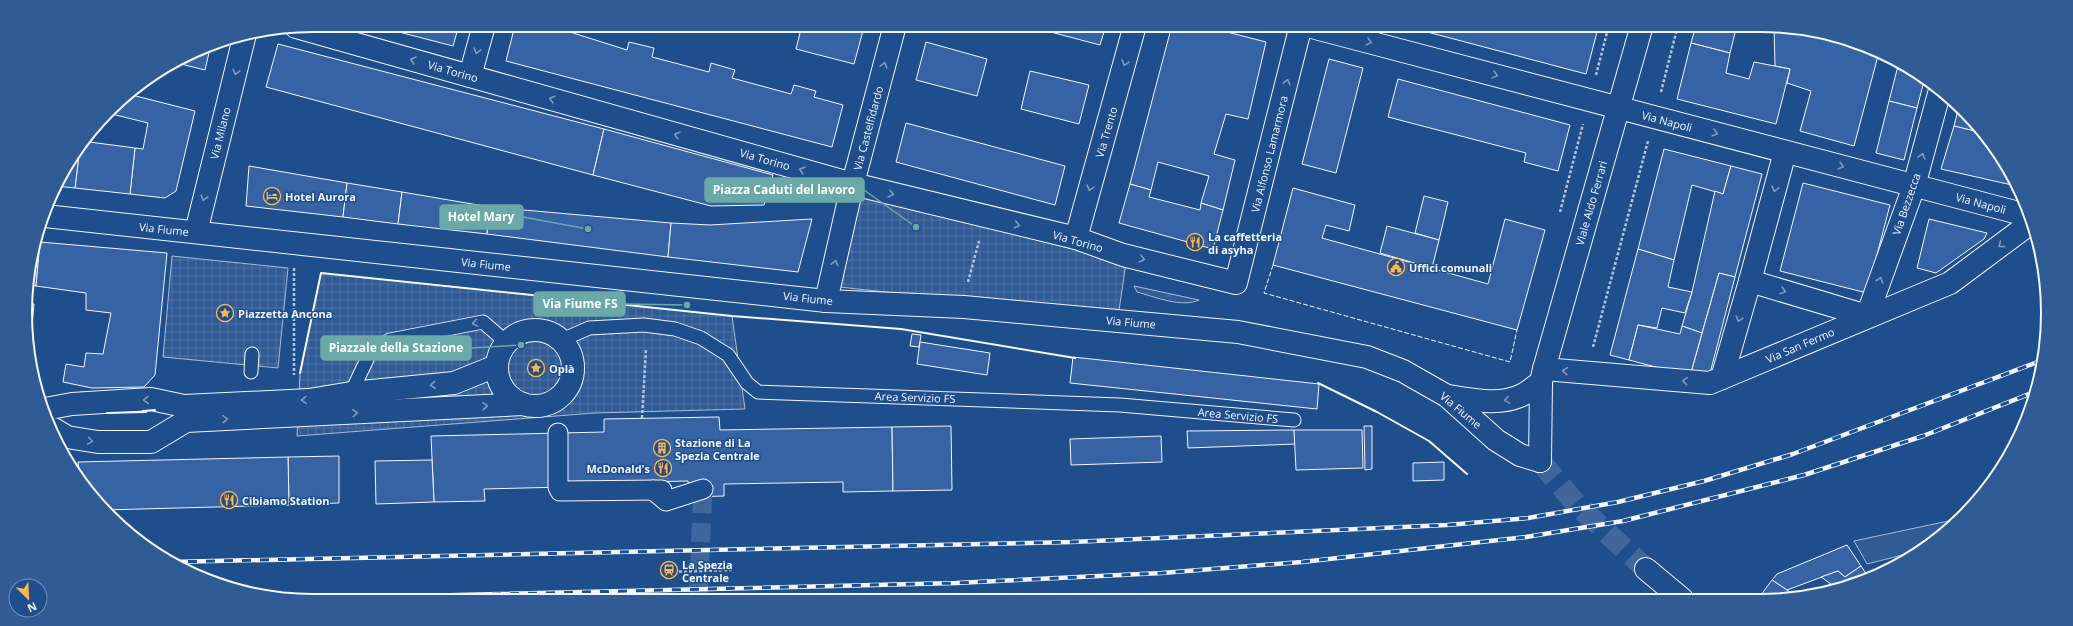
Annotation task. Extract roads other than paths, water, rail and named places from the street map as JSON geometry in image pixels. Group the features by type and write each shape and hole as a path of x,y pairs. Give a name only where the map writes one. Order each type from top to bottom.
{"street":[{"name":"Via Torino","path":"314,32 853,184 987,218 1076,238 1123,254 1236,282"},
{"path":"470,76 482,32"},
{"name":"Via Castelfidardo","path":"826,301 853,184 893,32"},
{"name":"Via Trento","path":"1076,238 1133,32"},
{"name":"Via Alfonso Lamarmora","path":"1236,282 1299,32"},
{"name":"Via Napoli","path":"1330,32 2023,214"},
{"name":"Viale Aldo Ferrari","path":"1540,460 1542,375 1640,32"},
{"name":"Via Milano","path":"196,232 243,41"},
{"name":"Via Bezzecca","path":"1868,316 1914,186 1938,96"},
{"path":"1722,378 1785,152"},
{"name":"Via Fiume","path":"49,216 826,301 964,307 1238,332 1367,357 1403,372 1447,396 1496,440 1520,455 1540,460"},
{"name":"Via San Fermo","path":"1542,375 1586,373 1710,383 1950,283 2027,226"},
{"path":"1750,281 1868,316"},
{"path":"58,432 67,437 98,442 151,442 186,421 523,404 536,406 548,403 559,397 568,387 572,375 573,362 569,351 562,340 552,333 534,330 516,334 506,342 499,353 496,366 498,378 503,390 512,399 523,404"},
{"path":"49,408 72,404 152,399 184,406 309,400 351,393 454,383 496,366"},
{"path":"1447,396 1491,401 1508,400 1522,396 1542,375"},
{"path":"167,432 172,425 174,417 172,404"},
{"path":"558,433 558,487 560,491 658,490 666,501 703,489"},
{"path":"1646,569 1673,594"}],"lane":[{"path":"351,393 371,351 390,340 483,322 506,342"},
{"name":"Area Servizio FS","path":"562,340 589,328 644,325 675,329 701,338 728,355 748,383 758,392 1120,405 1294,420"},
{"path":"251,372 252,354"}],"tunnel":[{"path":"1540,461 1576,504 1646,569"},
{"path":"698,594 703,489"}],"railway":[{"path":"183,562 1072,542 1447,525 1528,518 1618,502 1704,481 1793,454 2037,362"},
{"path":"501,594 956,583 1162,573 1302,562 1526,537 1623,521 1804,475 1923,436 2029,394"}],"place":[{"name":"Hotel Aurora","path":"272,196"},
{"name":"Piazza Caduti del lavoro","path":"916,227"},
{"name":"Hotel Mary","path":"588,229"},
{"name":"La caffetteria di asyha","path":"1195,242"},
{"name":"Uffici comunali","path":"1396,267"},
{"name":"Via Fiume FS","path":"687,305"},
{"name":"Piazzetta Ancona","path":"225,313"},
{"name":"Piazzale della Stazione","path":"521,345"},
{"name":"Oplà","path":"536,368"},
{"name":"Stazione di La Spezia Centrale","path":"662,448"},
{"name":"McDonald's","path":"663,468"},
{"name":"Cibiamo Station","path":"229,500"},
{"name":"La Spezia Centrale","path":"669,570"}]}
